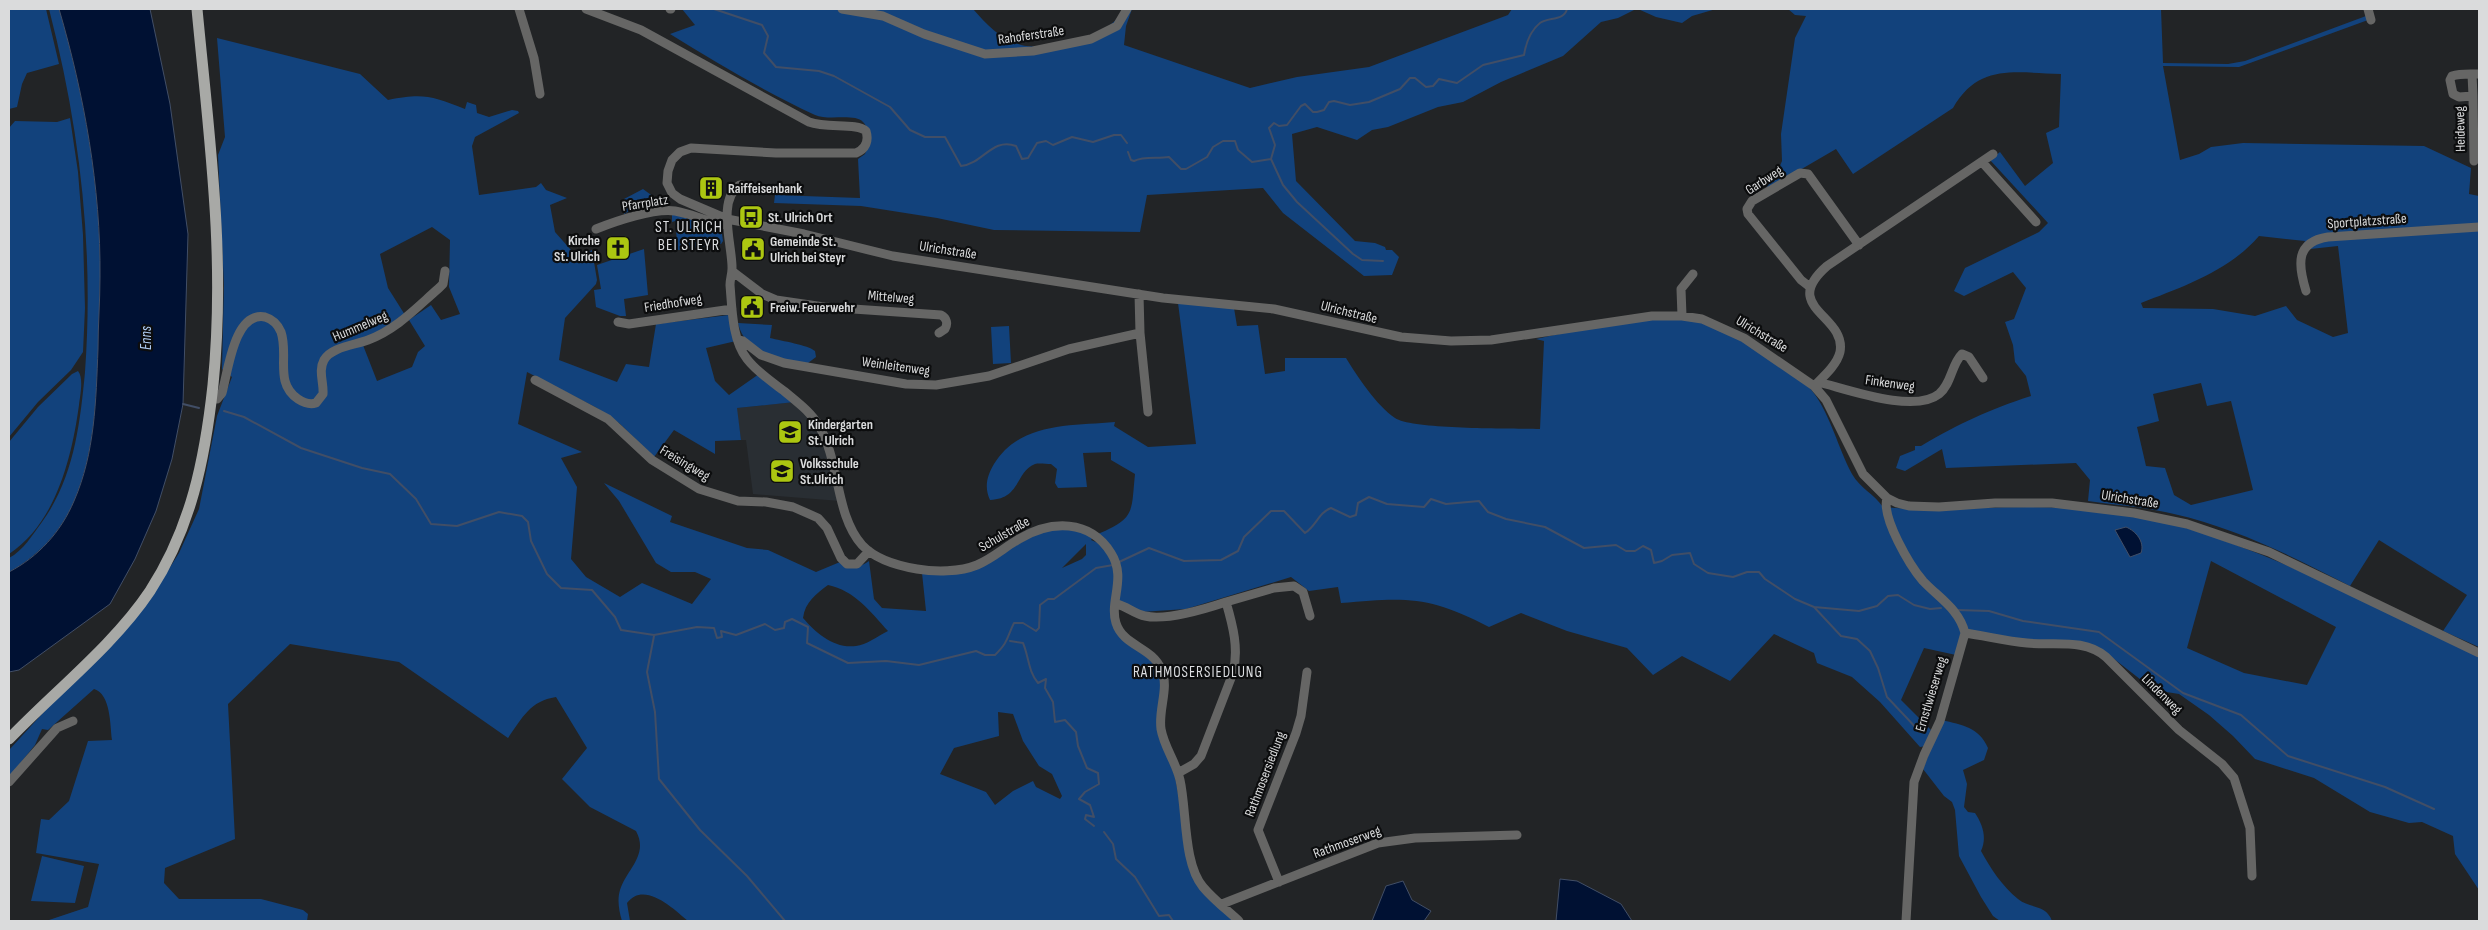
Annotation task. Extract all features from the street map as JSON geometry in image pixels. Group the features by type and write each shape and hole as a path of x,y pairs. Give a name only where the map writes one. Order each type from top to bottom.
{"main road":[{"path":"9,739 116,634 149,592 174,549 192,502 206,443 217,329 217,219 197,9"}],"street":[{"path":"519,9 534,58 540,94"},
{"name":"Ulrichstraße","path":"586,9 641,30 809,122 823,126 855,125 866,132 865,146 856,153 776,153 698,148 680,152 672,160 668,171 667,183 672,193 727,222 804,234 893,256 1139,294 1274,309 1380,334 1451,341 1497,339 1652,316 1682,316 1702,319 1725,328 1816,384 1864,474 1887,498 1909,506 1922,507 2021,503 2079,505 2134,513 2187,524 2269,552 2479,653"},
{"name":"Rahoferstraße","path":"842,9 882,16 924,34 985,54 1033,51 1091,39 1117,26 1127,9"},
{"path":"2368,9 2371,20"},
{"path":"2473,96 2456,96 2452,90 2450,80 2452,76 2476,74"},
{"name":"Heideweg","path":"2474,161 2473,96 2476,74"},
{"path":"1810,287 1812,280 1827,266 1993,154"},
{"path":"1982,162 2036,222"},
{"name":"Garbweg","path":"1816,384 1838,358 1840,345 1836,333 1816,309 1810,294 1810,287 1801,280 1748,214 1748,209 1752,201 1800,174 1808,174 1859,245"},
{"path":"732,309 730,281 732,271 727,222 734,189 740,185 748,186"},
{"name":"Pfarrplatz","path":"596,229 615,222 667,210 683,213 710,223 727,222"},
{"name":"Sportplatzstraße","path":"2306,291 2300,260 2304,249 2312,241 2328,237 2479,227"},
{"name":"Mittelweg","path":"732,271 762,294 776,300 817,306 942,315 946,319 947,325 945,330 939,334"},
{"name":"Hummelweg","path":"211,400 217,399 222,393 236,338 242,326 249,319 259,317 276,323 282,334 284,377 288,389 303,402 316,403 323,394 321,370 326,356 368,340 401,323 443,284 446,272"},
{"path":"1682,316 1682,289 1693,274"},
{"path":"1139,294 1140,333 1148,412"},
{"name":"Friedhofweg","path":"618,322 629,324 732,309"},
{"name":"Schulstraße","path":"732,309 738,340 746,358 754,367 804,407 819,426 830,450 851,525 857,537 869,551 884,559 915,569 963,568 976,565 1035,531 1058,525 1075,527 1088,532 1113,555 1117,570 1114,616 1122,635 1152,655 1161,668 1164,682 1160,714 1162,732 1178,773 1194,869 1203,887 1239,921"},
{"name":"Weinleitenweg","path":"738,340 743,341 761,355 784,363 906,384 936,385 989,376 1069,349 1140,333"},
{"name":"Finkenweg","path":"1816,384 1892,400 1921,400 1940,393 1948,384 1962,354 1970,356 1983,378"},
{"name":"Freisingweg","path":"535,380 608,419 652,460 691,485 731,500 775,503 794,507 811,514 827,528 841,558 848,564 857,564 869,551"},
{"path":"1887,498 1887,516 1910,560 1924,582 1943,598 1961,619 1965,634"},
{"path":"1116,604 1140,615 1156,617 1186,612 1274,588 1294,586 1302,592 1310,616"},
{"path":"1178,773 1194,764 1201,756 1233,673 1236,660 1234,636 1226,602"},
{"name":"Lindenweg","path":"1965,634 2032,644 2085,646 2100,652 2106,657 2179,730 2222,764 2234,778 2250,828 2252,876"},
{"name":"Ernstlwieserweg","path":"1906,921 1914,782 1924,754 1940,721 1965,634"},
{"name":"Rathmosersiedlung","path":"1279,882 1258,830 1296,733 1301,716 1308,672"},
{"path":"9,782 57,728 72,721"},
{"name":"Rathmoserweg","path":"1222,904 1352,852 1388,841 1517,835"}],"shaded area":[{"path":"9,9 46,9 59,64 27,73 22,84 17,107 9,109"},
{"path":"49,9 59,9 68,42 83,108 94,176 100,243 96,391 93,428 86,466 69,512 55,533 39,551 9,572 9,558 19,551 31,537 53,505 62,487 78,431 85,372 88,280 82,189 69,99"},
{"path":"682,9 973,9 1000,35 1021,45 1032,47 1062,44 1093,35 1117,19 1123,9 1132,9 1126,26 1124,45 1250,88 1297,77 1369,67 1508,15 1512,9 1636,9 1618,18 1601,22 1563,56 1501,82 1463,102 1438,107 1388,127 1372,130 1357,140 1317,127 1292,134 1296,181 1355,241 1375,243 1385,247 1386,250 1392,250 1399,257 1392,275 1364,276 1283,213 1263,188 1147,195 1140,232 994,230 937,218 861,206 774,203 775,195 860,198 858,159 865,154 868,146 866,125 859,119 854,118 820,117 815,115 760,87 670,34 695,25"},
{"path":"1638,9 1716,9 1692,16 1682,23 1656,17"},
{"path":"1788,9 2161,9 2163,63 2228,64 2245,61 2366,16 2368,20 2239,67 2163,66 2180,160 2199,154 2211,147 2243,143 2424,146 2471,168 2469,194 2479,196 2479,647 2443,631 2467,595 2379,540 2350,586 2264,544 2220,527 2163,512 2088,501 2090,480 2076,463 1946,468 1942,449 1905,471 1896,468 1900,456 1915,450 1915,446 1921,446 1949,430 2001,406 2031,396 2026,376 2015,362 2013,345 2005,322 2014,319 2026,288 2013,272 1964,296 1954,291 1965,268 2039,232 2048,223 1990,160 2000,152 2025,186 2053,163 2046,133 2059,127 2061,74 2013,72 1986,77 1974,84 1963,94 1953,108 1853,174 1836,149 1764,191 1777,173 1782,161 1781,134 1795,38 1806,16 1795,15","holes":["2259,236 2305,241 2301,250 2338,246 2348,333 2333,337 2297,320 2286,306 2255,316 2213,309 2143,308 2141,303 2204,277 2234,259","2201,383 2207,406 2231,401 2253,490 2191,505 2174,495 2165,468 2146,466 2137,427 2159,421 2153,394"]},
{"path":"217,38 360,74 388,100 419,96 444,101 465,109 467,102 476,105 477,113 489,117 512,110 518,111 519,113 475,137 472,146 479,195 536,187 541,183 546,190 567,198 550,205 555,232 578,258 592,250 597,280 596,284 565,318 559,360 617,382 626,364 649,367 656,324 729,315 736,341 706,348 715,381 729,395 759,374 795,402 737,408 741,440 715,441 715,454 674,430 654,457 619,423 597,408 527,372 518,424 582,452 561,458 577,487 571,559 586,577 620,597 642,583 692,604 711,579 695,572 671,572 656,563 619,501 604,483 672,516 670,522 747,548 768,550 816,572 840,562 854,568 869,561 874,599 882,608 926,611 922,573 966,571 1043,531 1072,528 1093,537 1091,540 1101,545 1108,554 1112,564 1115,589 1114,624 1159,669 1162,687 1159,717 1174,770 1191,869 1236,921 688,921 659,899 642,894 634,897 627,903 630,921 622,921 619,894 623,882 636,862 640,847 639,840 636,831 590,807 562,779 587,748 556,697 533,706 508,738 399,662 290,644 228,704 235,839 165,868 164,883 179,899 261,899 303,910 308,914 307,921 46,921 88,907 99,864 36,853 41,819 49,820 69,801 88,741 112,740 109,711 104,697 94,689 48,730 42,729 35,745 9,777 9,750 155,591 179,553 199,509 217,416 232,377 222,369 224,285 218,155 225,137","holes":["432,227 450,240 449,287 460,314 441,320 431,305 409,320 425,346 418,352 412,367 377,381 361,340 397,323 405,315 388,288 380,254","1086,544 1086,555 1082,559 1062,568","828,585 846,592 868,609 888,631 856,646 840,645 826,639 803,618 806,607 815,595","998,712 1013,714 1023,741 1039,766 1052,774 1062,796 1060,799 1036,787 1033,781 1013,791 995,805 986,792 940,774 954,748 999,736"]},
{"path":"70,118 78,172 83,235 85,308 83,352 71,370 38,402 9,437 9,128 15,121 57,122"},
{"path":"643,189 654,197 624,214 624,199"},
{"path":"672,214 721,227 723,241 721,244 678,250 675,221 672,222"},
{"path":"644,249 648,295 624,299 626,316 620,316 596,307 594,290 601,289 597,265"},
{"path":"1178,303 1234,308 1237,326 1258,325 1265,374 1285,371 1285,358 1346,358 1374,398 1395,418 1421,425 1464,428 1540,429 1544,341 1536,339 1596,326 1641,320 1682,319 1701,322 1726,332 1750,346 1809,387 1825,411 1852,474 1883,507 1931,509 2054,507 2117,513 2170,523 2221,540 2296,569 2479,657 2479,890 2455,854 2453,836 2422,822 2409,823 2370,812 2314,778 2255,759 2209,715 2179,694 2154,690 2109,655 2045,642 1967,631 1956,655 1924,648 1901,700 1931,730 1926,746 1920,747 1880,702 1852,677 1817,663 1814,653 1774,634 1730,681 1682,656 1653,675 1627,648 1567,631 1521,613 1489,627 1450,609 1418,601 1384,600 1341,603 1338,587 1309,591 1291,577 1186,609 1141,612 1117,603 1115,553 1098,534 1125,518 1132,505 1135,474 1111,460 1111,452 1083,453 1087,487 1058,488 1055,483 1057,469 1051,464 1035,464 1024,473 1013,490 1007,495 990,500 988,495 987,482 990,473 994,464 1005,450 1018,440 1032,433 1047,429 1115,422 1114,426 1148,447 1196,444","holes":["2211,561 2336,627 2307,685 2244,673 2187,648"]},
{"path":"738,323 772,325 770,338 812,349 815,351 816,357 808,363 775,358 765,354 748,342 742,334"},
{"path":"1009,326 1011,363 993,364 991,327"},
{"path":"78,371 81,378 81,387 76,425 72,446 59,487 39,525 25,541 9,554 9,442 38,407 72,374"},
{"path":"795,402 820,431 840,501 753,494 746,440 741,440 736,408"},
{"path":"1942,720 1975,731 1980,735 1988,748 1984,760 1963,770 1967,784 1964,807 1968,812 1975,813 1982,827 1984,841 1981,851 1997,877 2012,894 2023,902 2042,909 2052,921 2000,921 1993,916 1981,897 1959,856 1955,810 1952,802 1944,796 1923,769"},
{"path":"42,856 84,866 75,903 31,901"}],"water":[{"name":"Enns","path":"59,9 150,9 170,104 188,234 183,404 172,459 156,511 135,559 110,604 19,670 9,672 9,572 30,559 47,543 69,512 81,483 86,464 95,407 100,286 98,210 83,108"},
{"path":"2126,527 2136,534 2142,545 2141,553 2130,557 2115,530"},
{"path":"1560,879 1577,881 1621,904 1632,921 1556,921"},
{"path":"1403,881 1412,900 1431,911 1424,921 1372,921 1386,886"}],"waterway":[{"path":"714,9 762,25 768,36 764,53 776,67 819,71 834,76 890,107 910,130 925,137 945,137 961,166 976,161 1000,145 1016,146 1022,159 1028,158 1037,143 1046,141 1053,145 1072,137 1093,142 1114,135 1121,135 1127,143"},
{"path":"1271,159 1275,145 1269,128 1274,123 1279,126 1287,125 1301,106 1305,104 1313,112 1317,112 1324,110 1329,102 1334,101 1350,105 1369,102 1400,89 1410,78 1415,78 1426,87 1433,86 1439,79 1457,83 1483,65 1524,55 1529,38 1537,26 1543,21 1563,15 1567,9"},
{"path":"1128,152 1131,160 1134,161 1169,157 1181,169 1186,169 1207,157 1213,147 1223,141 1235,141 1238,150 1252,162 1271,159 1283,185 1297,202 1353,254 1362,260 1383,261"},
{"path":"183,404 199,408"},
{"path":"224,411 244,417 301,448 362,468 390,474 416,499 431,524 457,526 499,512 522,516 528,522 531,541 547,574 561,588 592,590 615,617 621,630 654,635 697,627 714,628 717,638 722,637 721,631 736,635 765,624 775,630 784,628 785,622 792,619 808,627 807,643 848,663 886,661 919,665 976,651 985,655 995,655 1005,643 1014,623 1023,623 1036,631 1039,628 1040,605 1048,599 1054,599 1096,568 1113,565"},
{"path":"1119,562 1149,548 1184,561 1221,560 1238,551 1244,537 1271,511 1284,511 1305,533 1323,513 1331,508 1350,517 1356,515 1358,503 1369,497 1387,504 1424,507 1431,499 1446,504 1479,501 1488,512 1506,519 1545,527 1584,548 1616,545 1626,551 1635,551 1643,546 1651,550 1654,563 1672,555 1690,553 1694,564 1708,573 1733,577 1747,572 1759,572 1765,579 1795,599 1814,607 1841,636 1857,639 1870,651 1878,668 1887,697 1920,732"},
{"path":"1814,607 1859,611 1877,606 1888,596 1898,595 1914,605 1930,609 1941,608"},
{"path":"1957,610 1989,611 2023,621 2099,632 2183,693 2241,715 2288,756 2385,787 2434,809"},
{"path":"654,636 647,672 655,712 659,779 700,830 747,876 785,921"},
{"path":"1010,641 1023,643 1030,669 1038,683 1046,679 1045,688 1053,702 1055,722 1065,720 1076,732 1078,746 1087,768 1098,773 1099,784 1085,792 1079,799 1090,805 1094,817 1086,815 1085,819 1094,826"},
{"path":"1104,832 1113,844 1116,859 1135,877 1159,916 1169,915 1173,921"}],"place":[{"name":"Raiffeisenbank","path":"711,188"},
{"name":"St. Ulrich Ort","path":"751,217"},
{"name":"Kirche St. Ulrich","path":"618,248"},
{"name":"Gemeinde St. Ulrich bei Steyr","path":"753,249"},
{"name":"Freiw. Feuerwehr","path":"752,307"},
{"name":"Kindergarten St. Ulrich","path":"790,432"},
{"name":"Volksschule St.Ulrich","path":"782,471"}],"district":[{"name":"ST. ULRICH BEI STEYR","path":"689,236"},
{"name":"RATHMOSERSIEDLUNG","path":"1198,672"}]}
